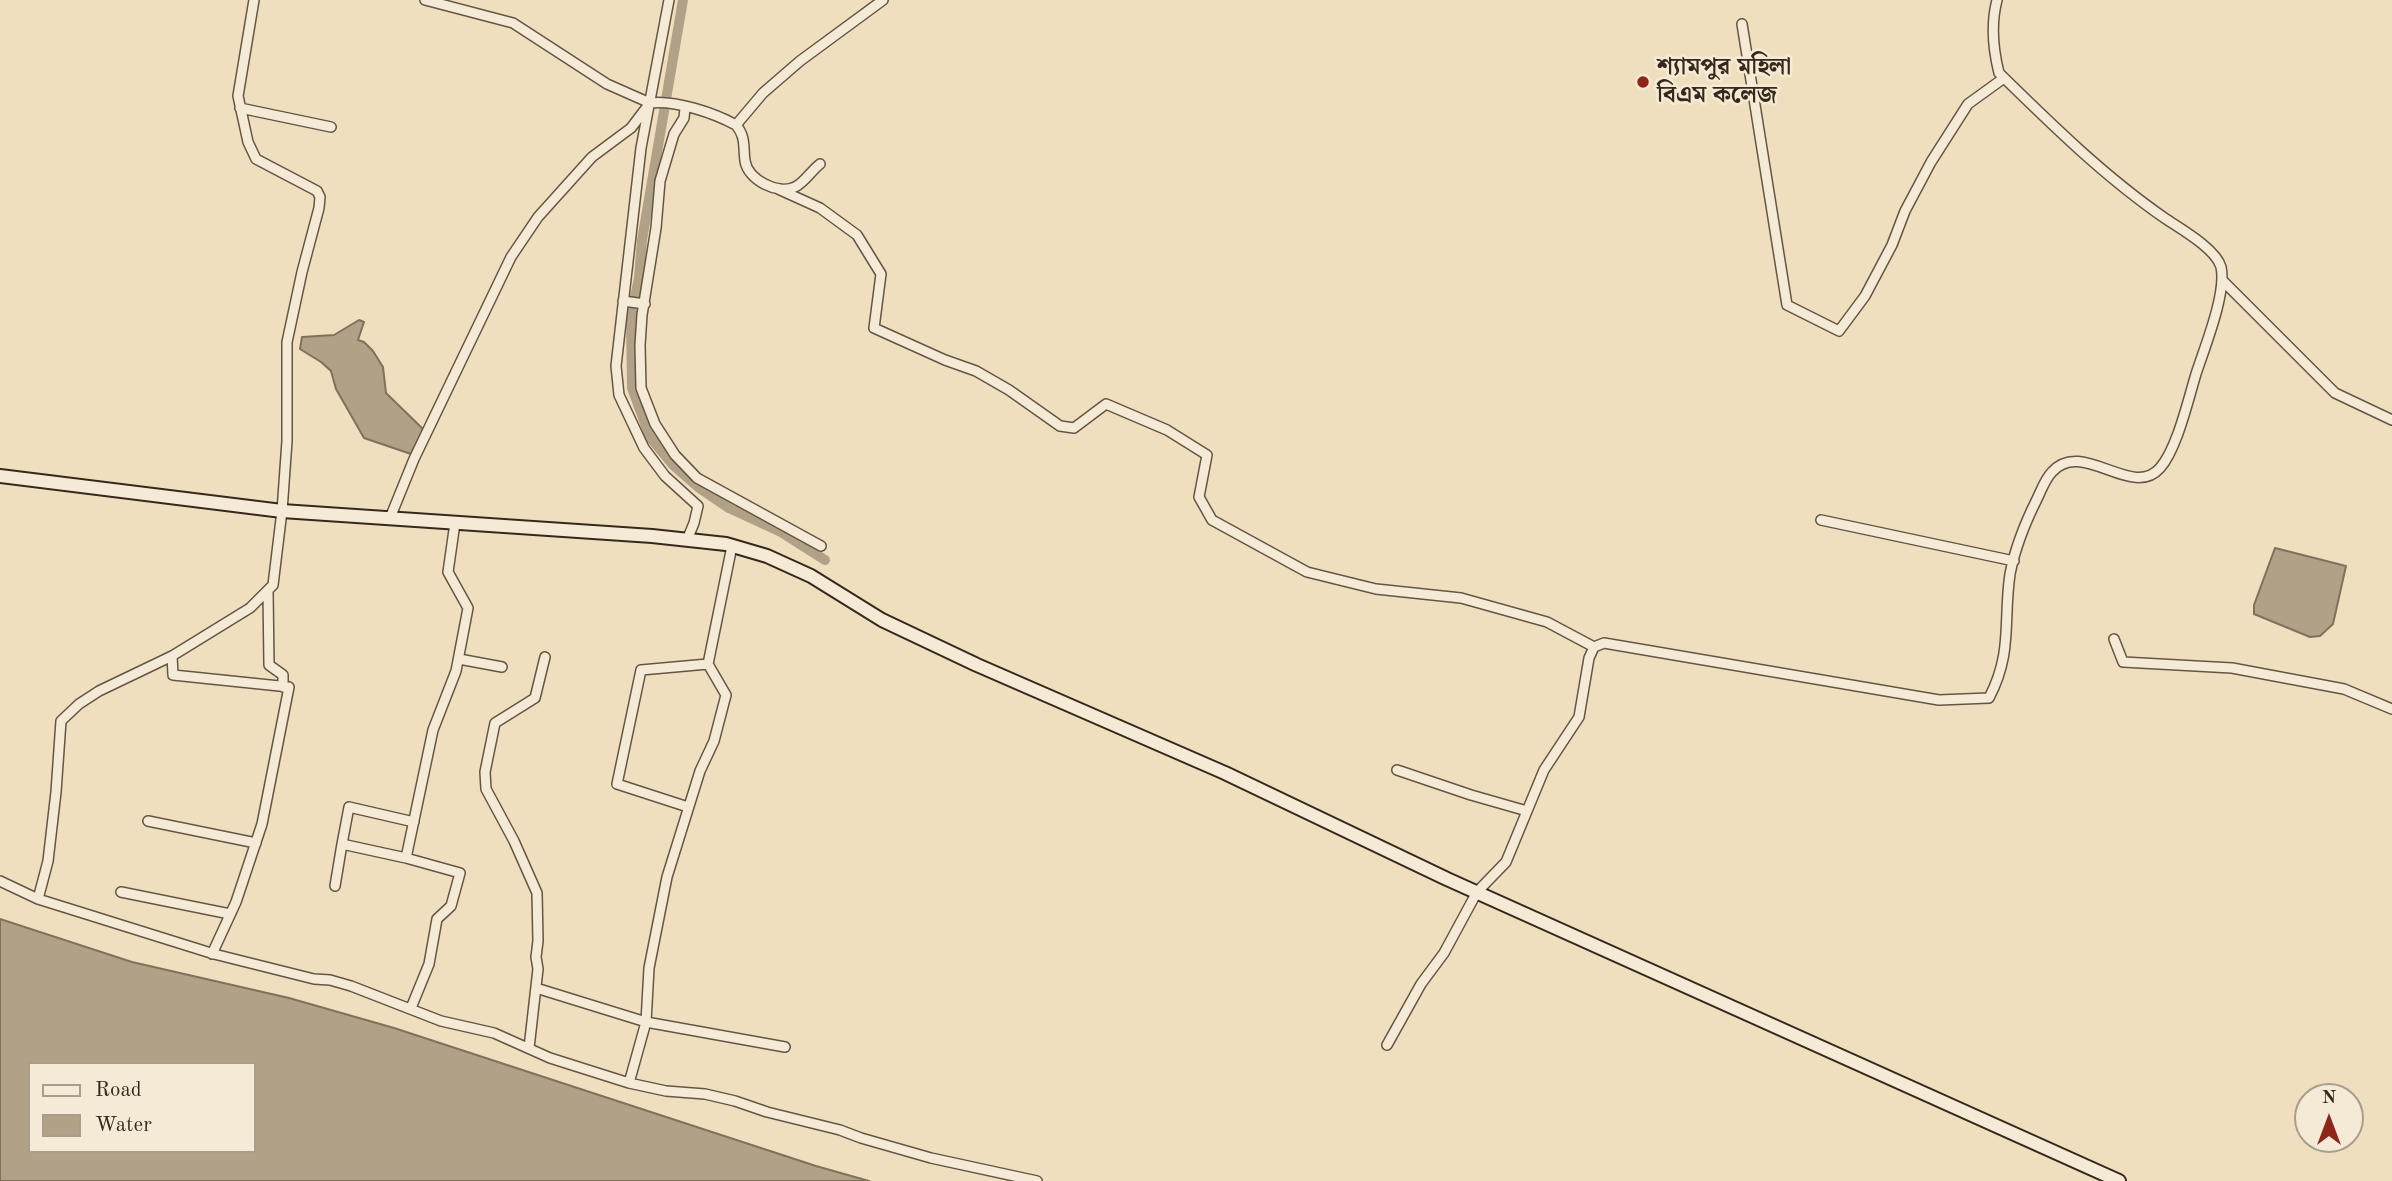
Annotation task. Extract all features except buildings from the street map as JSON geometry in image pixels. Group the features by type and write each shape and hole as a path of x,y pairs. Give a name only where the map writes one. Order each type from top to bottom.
{"street":[{"path":"38,899 48,861 57,792 61,721 79,704 99,691 172,656 250,608 273,585 287,441 286,342 320,197 317,191 256,159 248,142 238,96 254,0"},
{"path":"425,0 513,23 607,84 654,102 717,115 736,125 744,135 746,165 756,178 820,208 857,235 881,274 874,328 976,371 1009,390 1060,426 1074,428 1106,404 1167,430 1207,455 1199,496 1212,520 1245,539 1307,572 1376,589 1461,598 1547,622 1594,647"},
{"path":"669,0 654,102 641,148 627,301 616,366 619,395 644,448 665,476 698,506 687,540"},
{"path":"736,125 763,93 781,77 883,0"},
{"path":"1387,1045 1420,985 1444,953 1477,892 1506,862 1544,770 1579,717 1589,658 1594,647 1604,643 1939,699 1989,698 1998,681 2007,645 2010,575 2020,537 2051,472 2063,462 2080,461 2136,478 2149,476 2160,467 2175,440 2215,318 2221,280 2220,264 2200,242 2130,194 2004,78 1999,72 1994,54 1993,14 1997,0"},
{"path":"1742,24 1787,305 1839,331 1865,296 1931,162 1968,104 2004,78"},
{"path":"390,519 414,459 511,257 538,217 592,157 631,128 654,102"},
{"path":"681,106 684,118 674,134 660,181 640,345 641,388 655,424 675,455 697,478 821,546"},
{"path":"240,108 331,127"},
{"path":"778,189 795,187 820,164"},
{"path":"2221,280 2335,393 2392,420"},
{"path":"627,301 644,304"},
{"path":"0,476 282,512 687,540 732,546 767,556 811,576 882,620 977,665 1225,773 1477,892 2119,1181"},
{"path":"1821,520 2014,561"},
{"path":"406,858 433,730 456,671 468,608 448,572 455,523"},
{"path":"629,1083 646,1022 651,955 667,877 700,771 714,741 726,695 708,664 732,546"},
{"path":"268,590 269,666 284,675 284,687"},
{"path":"2114,639 2123,662 2232,668 2344,689 2392,709"},
{"path":"172,656 173,675 289,687 270,792 257,843 212,954"},
{"path":"528,1048 538,969 537,893 514,841 486,789 485,772 495,723 535,698 545,657"},
{"path":"458,659 502,667"},
{"path":"688,807 617,784 641,670 708,664"},
{"path":"1397,770 1527,811"},
{"path":"335,886 349,807 414,822"},
{"path":"148,821 257,843"},
{"path":"342,844 460,873 451,906 437,919 429,964 411,1008"},
{"path":"0,881 38,899 212,954 351,986 441,1021 494,1034 629,1083 735,1101 931,1158 1038,1181"},
{"path":"121,892 230,914"},
{"path":"536,988 646,1022 785,1047"}],"water":[{"path":"359,320 364,322 358,340 373,351 383,367 386,393 424,430 411,454 364,438 336,389 331,371 300,349 302,337 334,335"},
{"path":"2275,548 2346,566 2333,624 2320,636 2310,637 2254,614 2254,605"},
{"path":"0,919 132,962 289,998 394,1028 869,1181 0,1181"}],"waterway":[{"path":"683,0 631,317 632,388 650,437 673,465 698,487 729,508 781,532 825,560"}],"place":[{"name":"শ্যামপুর মহিলা বিএম কলেজ","path":"1643,82"}]}
